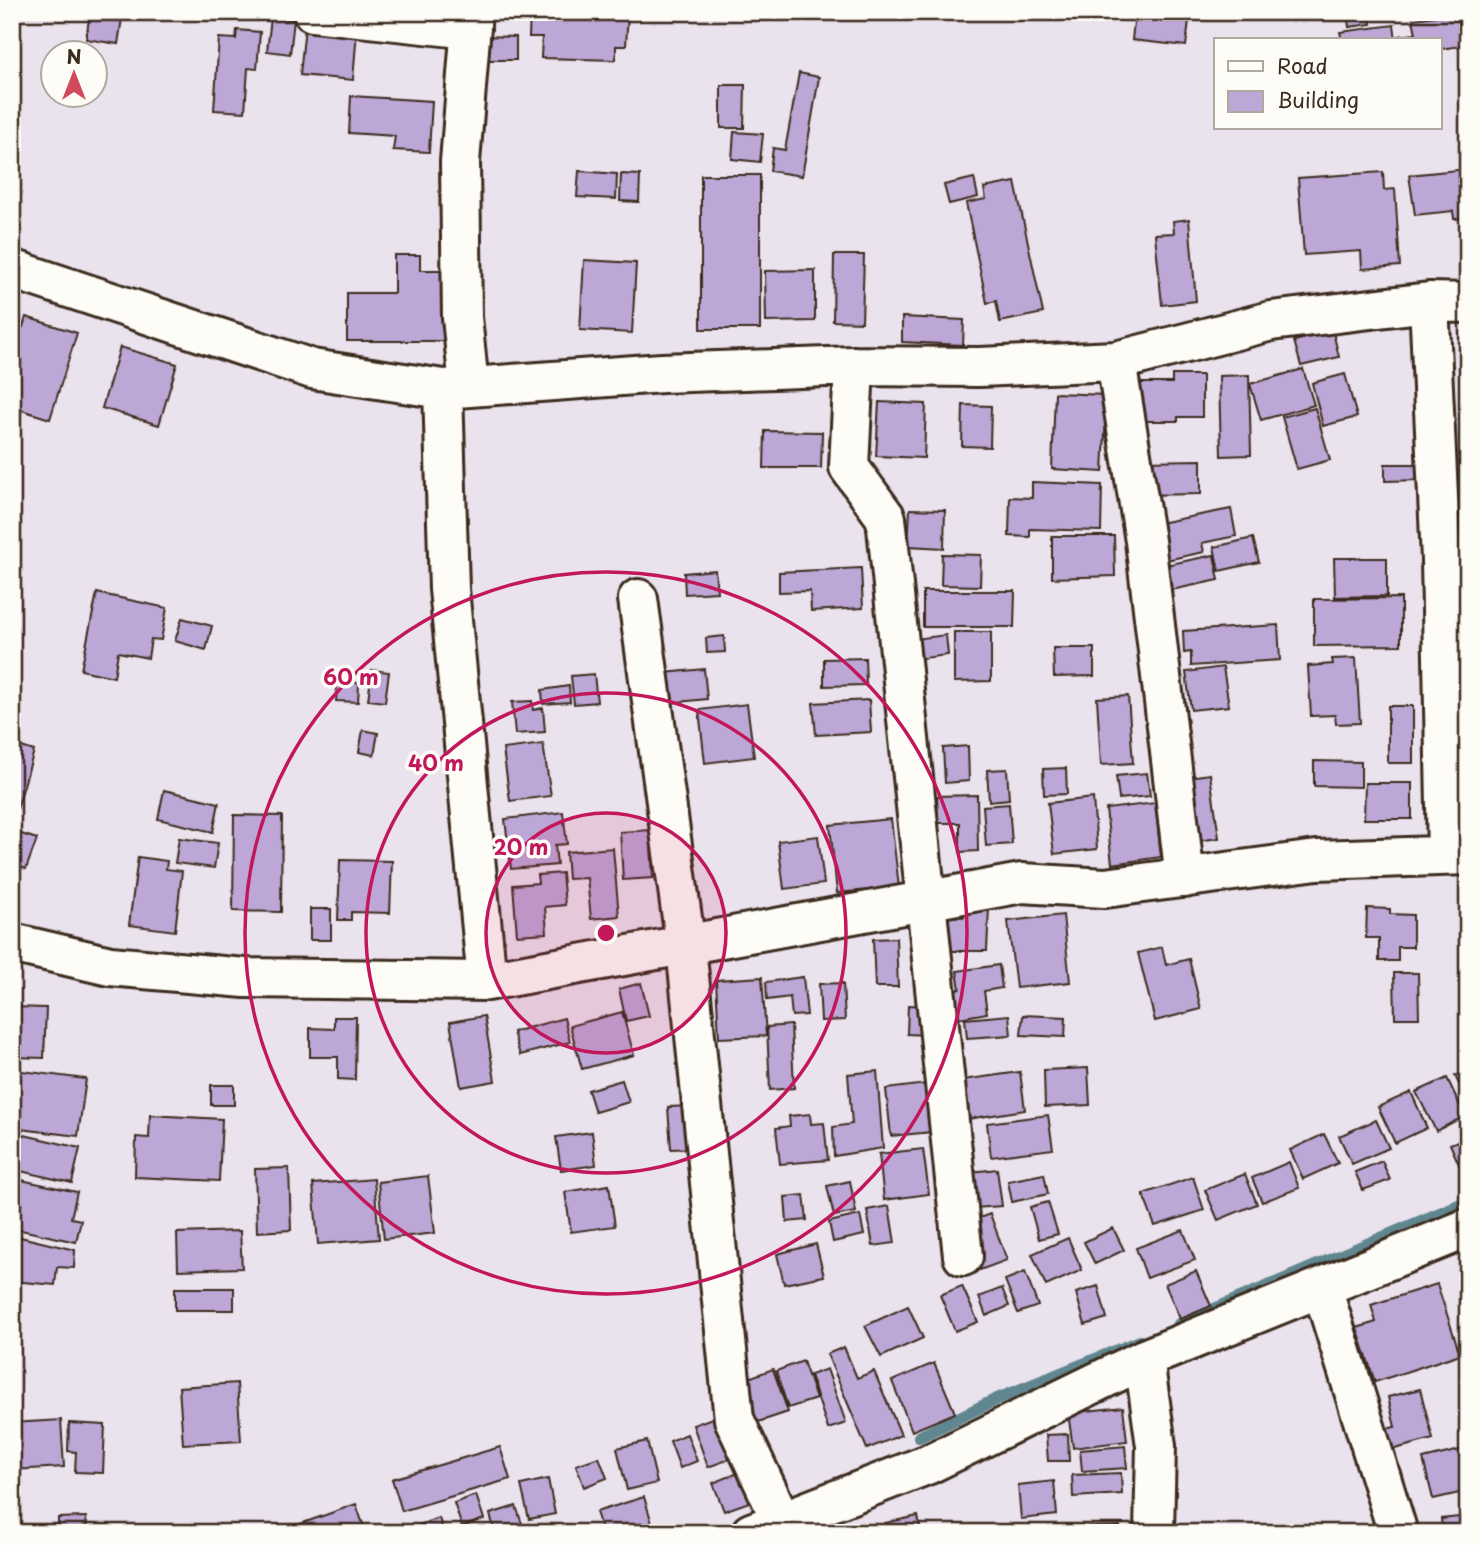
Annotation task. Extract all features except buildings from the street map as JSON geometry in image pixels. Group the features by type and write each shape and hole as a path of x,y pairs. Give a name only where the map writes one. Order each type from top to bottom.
{"street":[{"path":"313,12 472,21 460,162 462,317 456,388 449,589 487,981"},
{"path":"12,269 312,369 456,388 662,373 854,366 979,367 1116,361 1271,321 1429,302 1468,303"},
{"path":"12,943 110,966 245,978 487,981 686,947 925,898 1022,883 1105,888 1317,860 1457,855 1429,302"},
{"path":"1116,361 1145,541 1185,878"},
{"path":"854,366 849,467 886,518 963,1256"},
{"path":"638,599 686,947 734,1419 792,1524 929,1464 1144,1359 1468,1228"},
{"path":"1322,1288 1398,1533"},
{"path":"1144,1359 1156,1446 1154,1533"}],"waterway":[{"path":"1179,1324 1468,1201"},
{"path":"919,1437 997,1399 1140,1341"}]}
